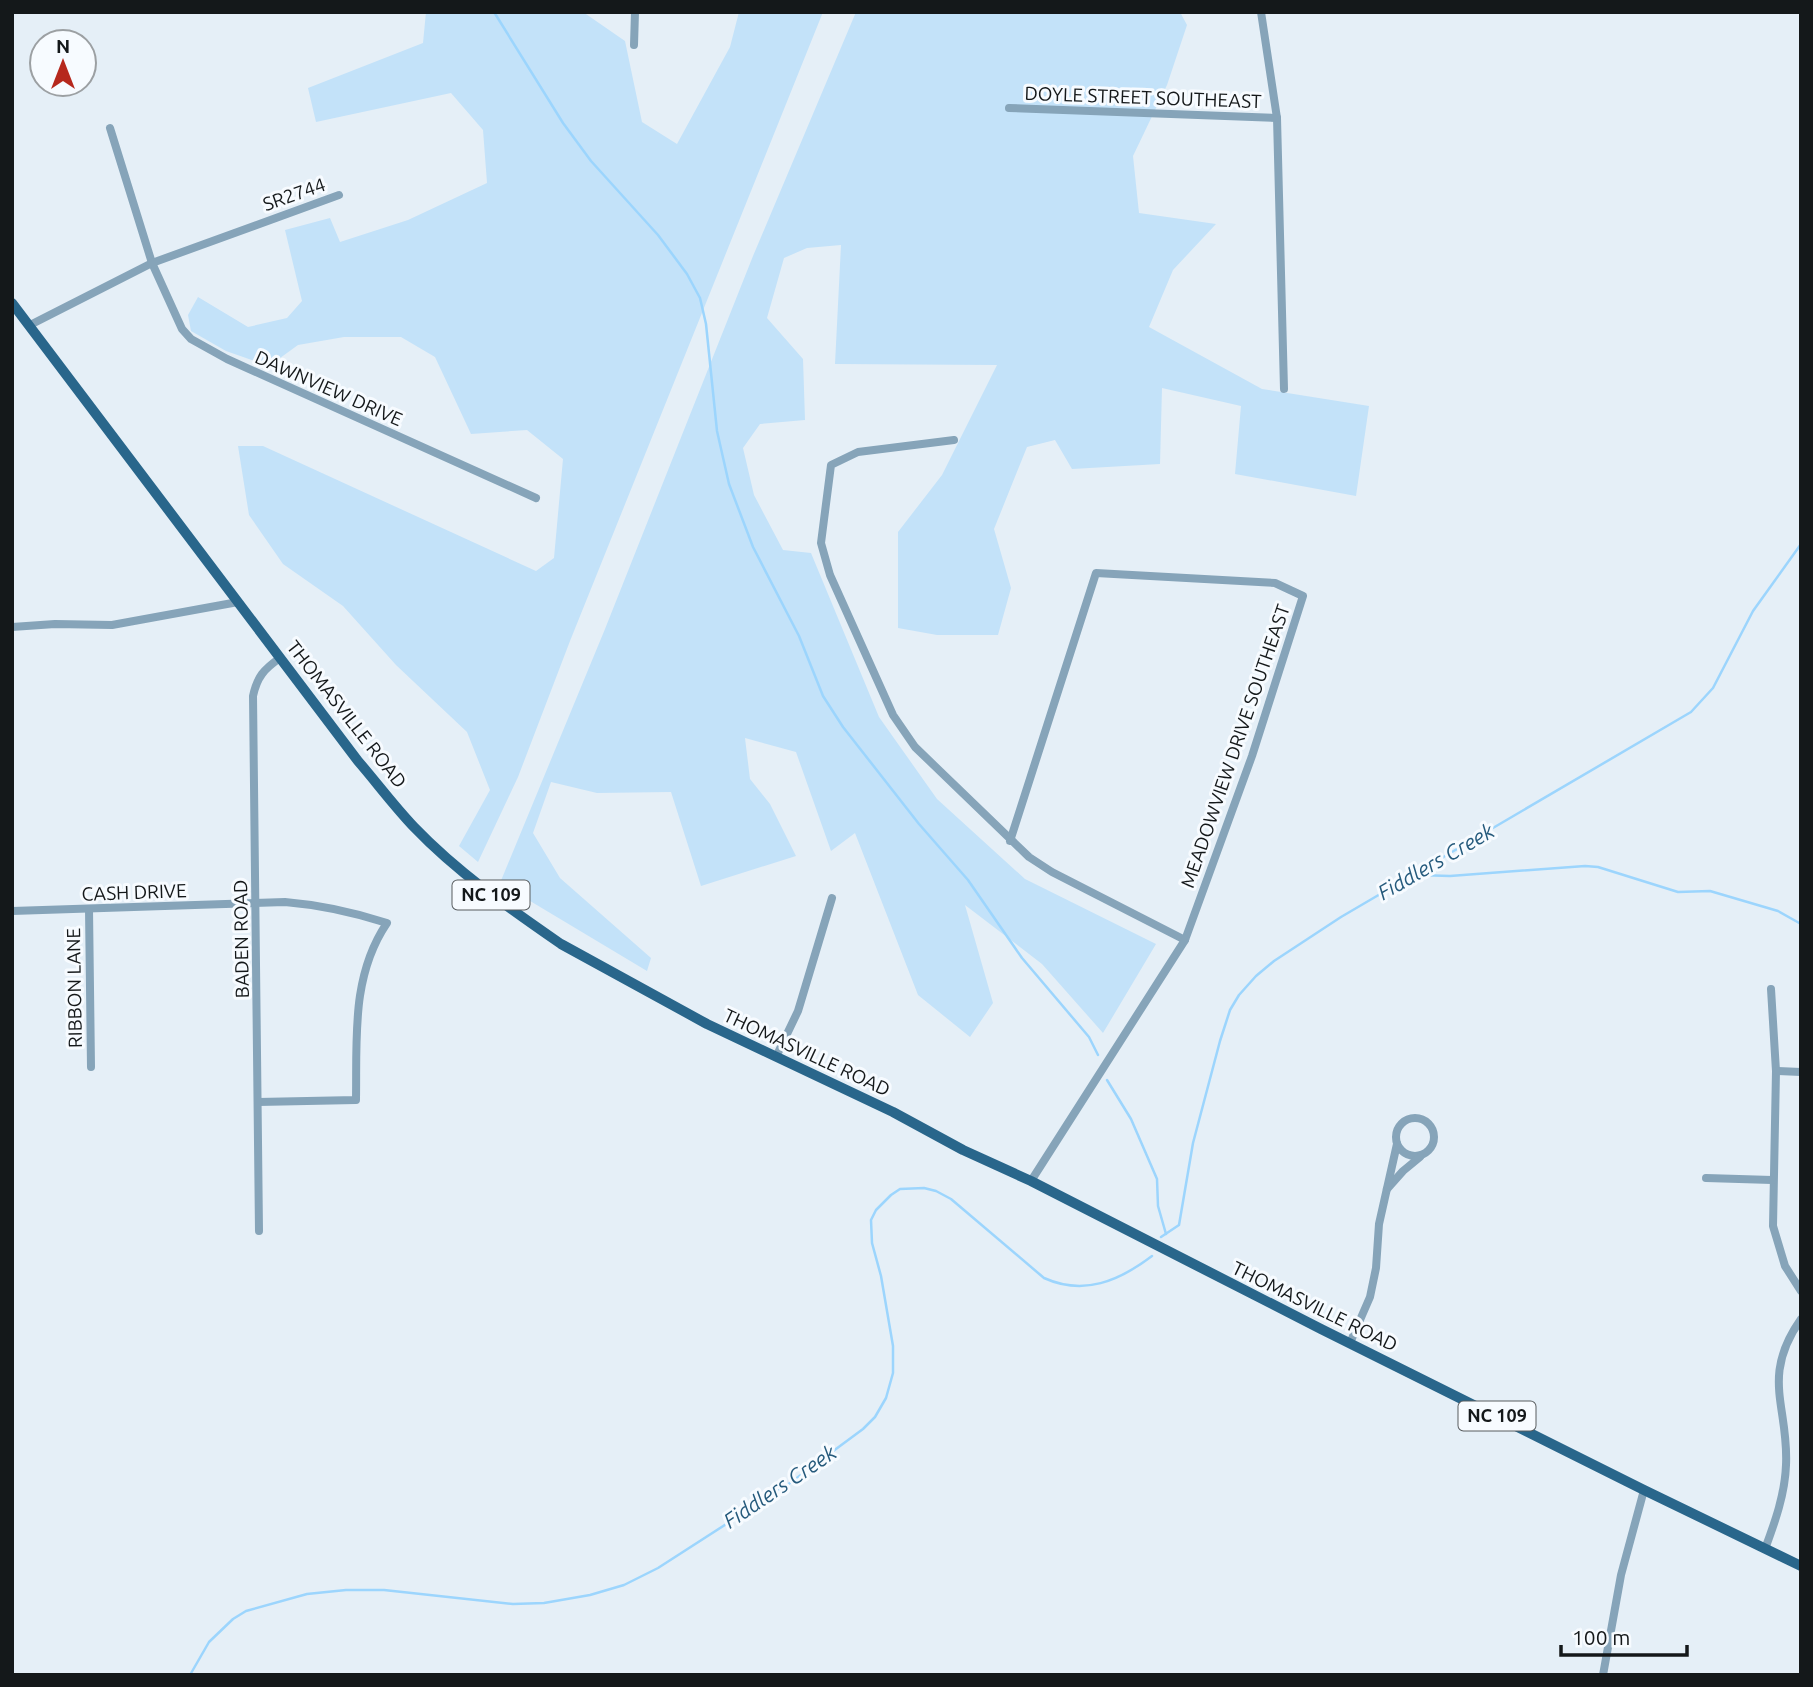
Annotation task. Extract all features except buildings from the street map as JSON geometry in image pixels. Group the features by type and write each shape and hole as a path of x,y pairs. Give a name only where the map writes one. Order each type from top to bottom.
{"main road":[{"name":"THOMASVILLE ROAD","path":"12,303 358,761 414,827 481,888 561,944 707,1024 894,1112 963,1150 1031,1181 1350,1343 1801,1566"}],"street":[{"path":"634,45 635,12"},
{"path":"1261,12 1277,118 1284,389"},
{"name":"DOYLE STREET SOUTHEAST","path":"1009,108 1277,118"},
{"name":"DAWNVIEW DRIVE","path":"110,128 152,263 182,329 191,339 227,359 536,498"},
{"name":"SR2744","path":"30,325 152,263 339,195"},
{"path":"954,440 858,452 831,465 821,543 830,575 892,715 915,747 1029,858 1185,940"},
{"name":"MEADOWVIEW DRIVE SOUTHEAST","path":"1010,841 1096,573 1275,583 1303,596 1252,755 1185,940 1031,1181"},
{"path":"12,627 55,624 112,625 238,602"},
{"name":"BADEN ROAD","path":"260,1231 253,696 256,682 265,669 280,658"},
{"path":"776,1057 798,1011 832,898"},
{"name":"CASH DRIVE","path":"12,911 285,902 346,910 387,923 365,966 359,996 356,1100 258,1102"},
{"name":"RIBBON LANE","path":"89,909 91,1067"},
{"path":"1771,989 1776,1071 1772,1211 1776,1240 1785,1266 1801,1291"},
{"path":"1776,1071 1801,1072"},
{"path":"1350,1343 1370,1297 1376,1268 1379,1224 1397,1144 1396,1130 1408,1118 1425,1120 1432,1126 1434,1143 1402,1171 1387,1189"},
{"path":"1397,1144 1405,1154 1422,1155"},
{"path":"1706,1178 1772,1180"},
{"path":"1765,1549 1777,1516 1786,1473 1778,1393 1780,1367 1787,1343 1801,1319"},
{"path":"1603,1675 1621,1575 1644,1490"}],"shaded area":[{"path":"426,12 583,12 625,41 642,122 677,144 730,47 739,12 823,12 518,777 478,862 459,846 490,790 467,732 396,665 343,606 283,564 249,515 238,446 263,446 536,571 554,558 563,459 527,430 471,434 435,357 401,337 344,337 298,345 269,366 226,351 191,331 188,315 198,297 248,327 287,318 302,301 285,230 330,218 340,242 408,220 487,183 483,130 451,93 316,122 308,88 423,43"},
{"path":"856,12 1180,12 1187,25 1167,85 1133,156 1139,213 1216,224 1173,270 1149,327 1262,389 1369,406 1356,496 1235,474 1241,406 1162,388 1160,464 1072,469 1055,440 1027,447 994,529 1011,588 998,635 937,635 898,628 898,532 942,475 997,365 835,364 841,245 807,248 784,258 767,318 803,359 805,420 760,424 743,448 754,495 783,550 811,553 879,717 937,799 1025,879 1156,944 1103,1033 1042,964 965,905 993,1003 970,1037 918,995 855,833 831,851 796,752 745,738 750,779 770,804 796,856 701,886 671,792 597,793 551,782 533,833 560,878 651,958 647,971 500,883 605,629 753,256"}],"waterway":[{"path":"494,12 563,123 591,161 658,235 687,274 700,298 706,324 717,431 729,484 753,547 799,636 823,696 843,727 919,824 968,880 1022,958 1089,1037 1098,1055"},
{"name":"Fiddlers Creek","path":"1161,1237 1179,1225 1193,1143 1220,1041 1230,1010 1256,976 1341,917 1691,712 1713,688 1753,611 1801,544"},
{"path":"1417,875 1450,876 1598,867 1678,892 1710,891 1778,911 1801,924"},
{"path":"1107,1080 1131,1119 1157,1179 1158,1206 1166,1234"},
{"name":"Fiddlers Creek","path":"190,1675 209,1642 233,1619 246,1611 307,1594 384,1590 513,1604 544,1603 590,1595 624,1585 658,1568 790,1483 863,1429 875,1417 886,1398 893,1373 893,1346 881,1276 872,1243 871,1220 876,1210 900,1189 924,1188 951,1199 1044,1278 1059,1283 1073,1286 1101,1283 1127,1273 1152,1256"}]}
